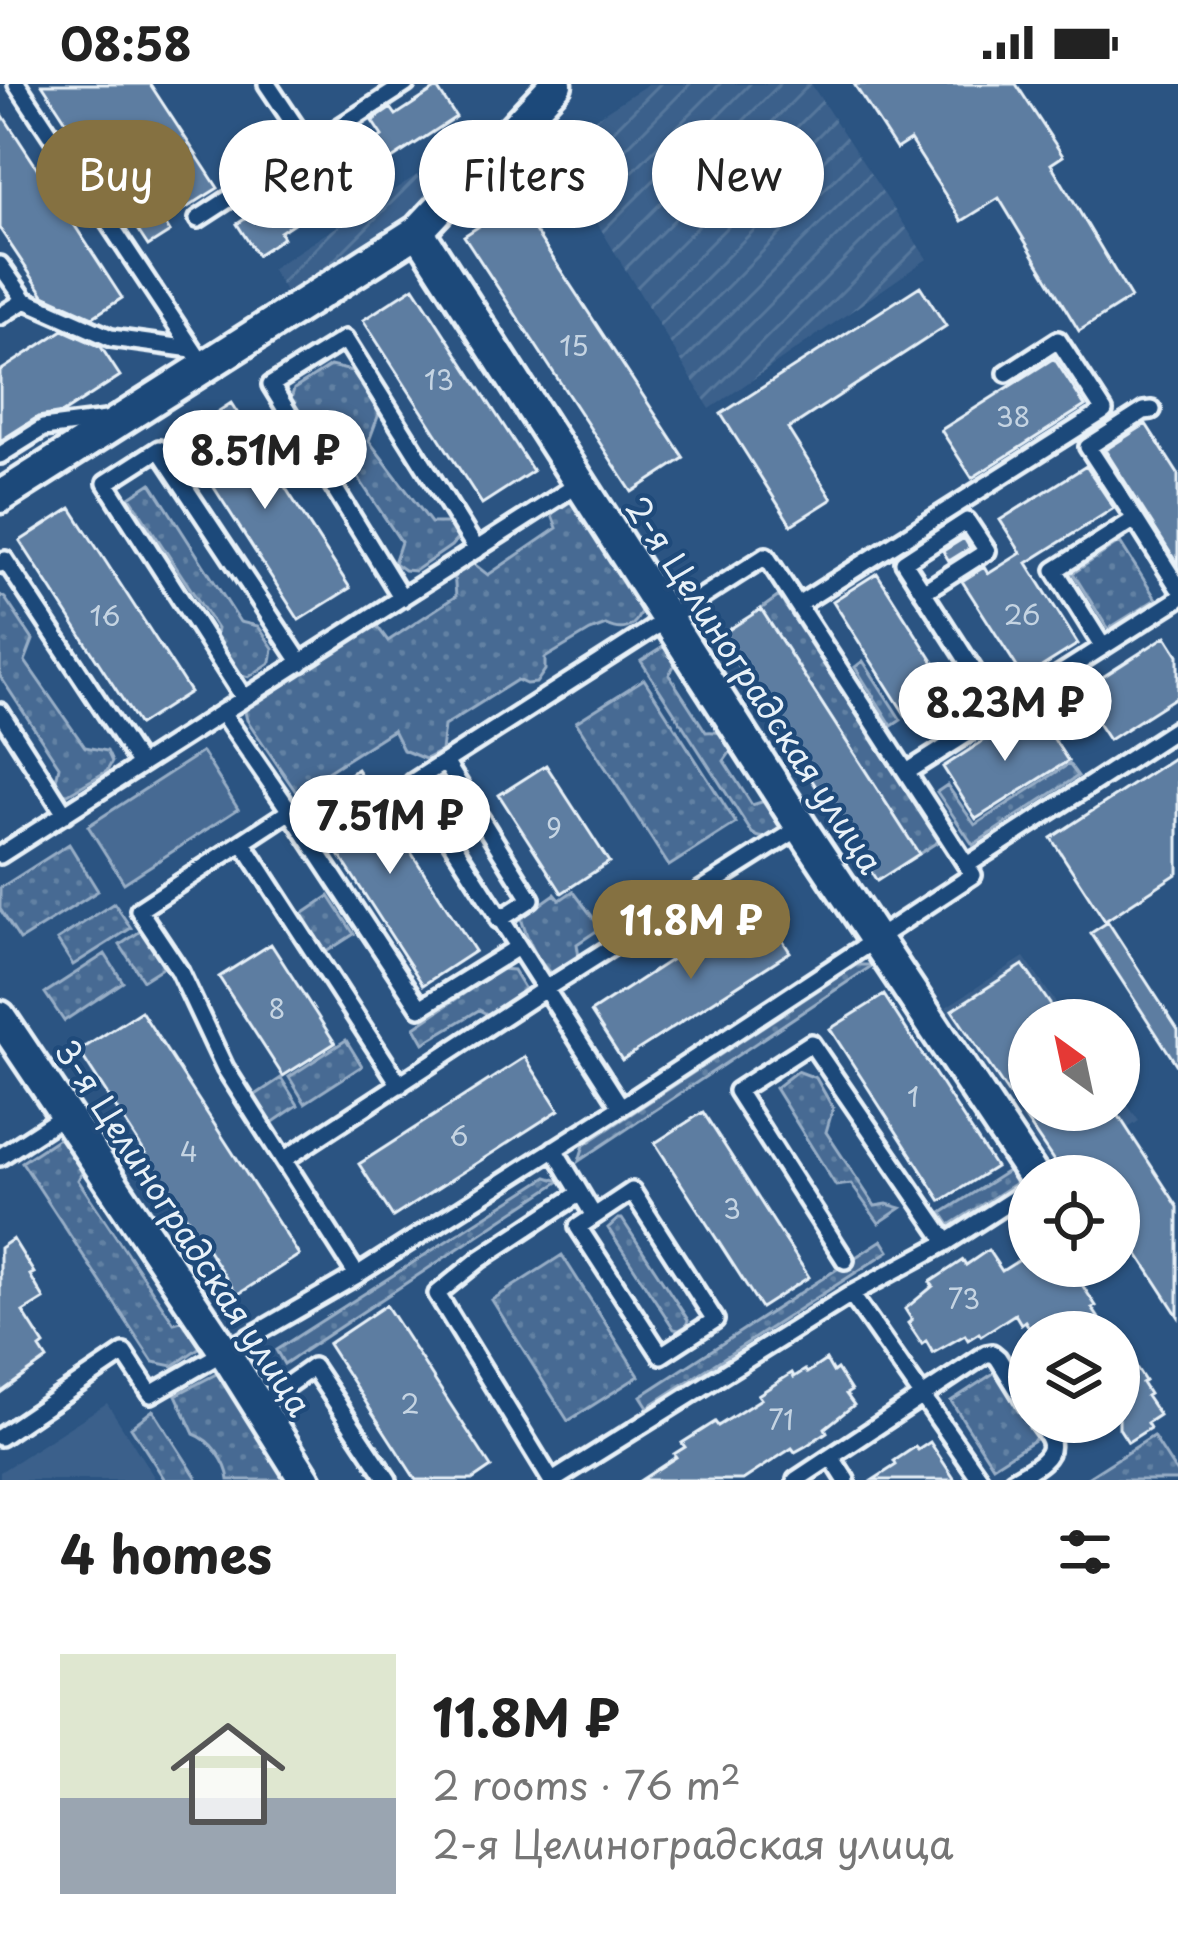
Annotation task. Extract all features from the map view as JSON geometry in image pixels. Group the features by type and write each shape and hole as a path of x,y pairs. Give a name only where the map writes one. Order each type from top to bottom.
{"street":[{"path":"0,497 127,418 198,359 418,231 556,84"},
{"name":"2-я Целиноградская улица","path":"418,231 801,827 1019,1155"},
{"name":"3-я Целиноградская улица","path":"0,1017 305,1480"}],"lane":[{"path":"17,84 198,359"},
{"path":"268,84 292,120"},
{"path":"352,120 406,84"},
{"path":"198,219 219,206"},
{"path":"0,265 25,300 111,338 198,359"},
{"path":"0,316 25,300"},
{"path":"402,598 271,386 345,339 477,550"},
{"path":"798,605 1104,411 1058,340 1007,374"},
{"path":"1152,410 1088,447 1178,587"},
{"path":"0,455 43,428 127,418"},
{"path":"244,698 106,483 159,448 302,663"},
{"path":"0,855 580,482"},
{"path":"1103,647 1055,570 1136,519"},
{"path":"923,592 987,551 967,521 904,562 923,592 1001,713"},
{"path":"0,1437 124,1353 151,1394 357,1275 621,1107 973,875 766,556 412,782 621,1107"},
{"path":"0,564 5,560 140,765"},
{"path":"907,772 1178,599"},
{"path":"0,712 65,814"},
{"path":"223,714 420,1008 518,947"},
{"path":"967,866 1178,728"},
{"path":"445,762 531,899 499,920"},
{"path":"290,812 139,910 179,970 225,1068 357,1275"},
{"path":"285,1159 801,827"},
{"path":"243,843 400,1085"},
{"path":"844,1260 736,1091 812,1042 947,1242"},
{"path":"0,1157 66,1114"},
{"path":"554,1149 594,1216"},
{"path":"632,1191 716,1320 661,1355 578,1227 594,1216 632,1191"},
{"path":"580,1192 436,1294 552,1480 1008,1203"},
{"path":"851,1294 981,1480"},
{"path":"796,1480 986,1354 992,1353 1008,1377"},
{"path":"259,1405 313,1367 388,1480"},
{"path":"1012,1480 1046,1458 1050,1443"},
{"path":"832,1457 846,1480"}],"shaded area":[{"path":"648,84 811,84 927,259 710,409 600,228 628,228 628,120 593,120"},
{"path":"417,175 419,178 419,206 395,222 395,189"},
{"path":"335,228 385,228 286,292 271,269"},
{"path":"330,366 352,371 380,411 369,441 431,523 451,523 458,538 415,571 394,563 401,542 339,449 319,450 290,402 294,389"},
{"path":"151,483 240,622 258,626 273,648 271,662 249,677 233,673 214,643 217,629 130,497"},
{"path":"570,498 579,501 644,600 636,620 627,628 606,625 590,631 545,658 545,670 536,683 517,680 444,726 441,751 425,759 403,750 393,730 296,792 247,720 250,701 363,628 377,626 388,641 456,596 454,573 463,566 474,564 488,575 557,528 554,506"},
{"path":"1120,542 1156,599 1108,629 1073,573"},
{"path":"0,595 33,640 25,661 85,747 107,751 112,762 107,771 68,794 60,793 55,785 59,766 0,676"},
{"path":"779,596 939,841 919,854 761,609"},
{"path":"663,647 674,648 679,656 669,675 706,732 723,734 734,747 724,761 752,805 768,800 785,822 775,834 752,833 641,661"},
{"path":"863,661 901,720 892,726 855,667"},
{"path":"644,679 736,823 669,866 576,722"},
{"path":"202,752 238,809 124,883 88,826"},
{"path":"1069,764 1078,776 973,845 937,792 947,785 975,825"},
{"path":"69,844 98,891 20,940 0,909 0,888"},
{"path":"573,891 601,928 577,944 579,957 569,969 553,975 537,957 521,918 555,894 560,900"},
{"path":"329,896 354,934 326,952 301,915"},
{"path":"114,903 131,928 73,965 57,940"},
{"path":"142,930 165,966 143,980 120,945"},
{"path":"105,954 123,982 64,1021 45,993"},
{"path":"1024,957 1053,999 1008,999 1008,1100 946,1007"},
{"path":"856,965 873,965 579,1161 584,1145"},
{"path":"500,969 513,970 524,988 510,1006 491,1016 479,1010 424,1043 415,1027"},
{"path":"346,1040 362,1066 305,1103 289,1077"},
{"path":"797,1071 816,1078 833,1108 826,1132 875,1206 901,1208 879,1223 851,1184 836,1186 775,1088"},
{"path":"281,1078 298,1105 269,1125 251,1098"},
{"path":"1028,1131 1124,1131 1086,1155 1044,1155"},
{"path":"72,1137 88,1161 78,1180 174,1323 192,1318 206,1343 173,1366 153,1362 22,1162 57,1139"},
{"path":"1008,1171 1008,1188 950,1225 942,1213"},
{"path":"547,1177 560,1181 284,1364 276,1350"},
{"path":"618,1219 688,1320 686,1326 674,1329 608,1228"},
{"path":"882,1240 889,1251 648,1407 641,1396"},
{"path":"562,1255 639,1376 568,1421 492,1300"},
{"path":"222,1371 292,1480 229,1480 217,1452 194,1434 176,1395"},
{"path":"997,1371 1008,1388 1008,1443 1029,1443 993,1466 951,1401"},
{"path":"107,1403 156,1480 0,1480 0,1472"},
{"path":"153,1410 198,1480 165,1480 131,1427"},
{"path":"1153,1436 1178,1480 1084,1480"}],"building":[{"path":"42,84 150,84 174,120 66,120"},
{"path":"854,84 1016,84 1063,156 1051,164 1131,298 1079,331 999,198 962,221 910,140 896,149"},
{"path":"437,88 456,117 419,120 419,141 395,157 395,120 373,120 391,108 396,115"},
{"path":"0,111 36,166 36,228 76,228 122,298 93,317 44,295 0,229"},
{"path":"195,153 218,188 195,202"},
{"path":"136,228 168,228 170,232 148,246"},
{"path":"240,228 286,228 280,232 283,238 257,255"},
{"path":"476,228 533,228 684,458 632,492 464,236"},
{"path":"920,286 946,326 788,429 832,499 791,525 721,414"},
{"path":"414,287 533,471 482,504 363,320"},
{"path":"63,330 101,347 120,376 63,413 38,417 0,441 0,371"},
{"path":"1054,358 1085,406 972,478 941,430"},
{"path":"231,403 350,588 299,620 181,436"},
{"path":"1146,424 1178,474 1178,565 1105,450"},
{"path":"1086,466 1114,508 1027,563 1078,644 1024,678 962,581 984,567 988,574 1021,553 1000,520"},
{"path":"71,508 190,692 139,725 20,541"},
{"path":"964,538 970,548 949,561 943,551"},
{"path":"877,573 957,699 913,727 833,601"},
{"path":"761,609 919,854 877,881 719,636"},
{"path":"1166,636 1178,655 1178,696 1109,740 1078,693"},
{"path":"1034,708 1068,761 976,819 943,767"},
{"path":"1178,755 1178,873 1105,921 1051,838"},
{"path":"546,765 609,862 562,893 499,795"},
{"path":"357,769 475,951 423,985 305,802"},
{"path":"758,903 790,952 622,1060 591,1012"},
{"path":"1108,922 1178,1030 1178,1067 1140,1008 1140,999 1134,999 1091,933"},
{"path":"271,944 335,1043 283,1076 219,977"},
{"path":"1023,965 1046,999 1008,999 1008,1093 952,1010"},
{"path":"884,995 995,1167 941,1201 830,1029"},
{"path":"141,1011 299,1255 237,1295 79,1051"},
{"path":"525,1057 559,1110 393,1217 359,1164"},
{"path":"703,1112 809,1277 761,1308 655,1143"},
{"path":"1034,1131 1129,1131 1178,1207 1178,1316 1140,1257 1140,1155 1050,1155"},
{"path":"13,1239 44,1299 23,1312 44,1345 40,1348 47,1359 0,1393 0,1248"},
{"path":"988,1250 1002,1271 1008,1267 1008,1287 1084,1287 1096,1306 1094,1311 1008,1311 1008,1319 981,1336 968,1340 965,1335 933,1353 908,1323 912,1320 905,1309 933,1286 930,1282 963,1260 966,1265"},
{"path":"386,1305 491,1467 472,1480 416,1480 328,1344"},
{"path":"826,1360 851,1391 846,1394 854,1405 806,1446 795,1452 792,1448 743,1480 641,1480 676,1457 685,1447 682,1443 761,1399 758,1395 792,1373 794,1377 807,1373"},
{"path":"1140,1373 1146,1396 1159,1415 1147,1423 1150,1428 1140,1434"},
{"path":"930,1442 955,1480 873,1480 915,1447 918,1450"}]}
